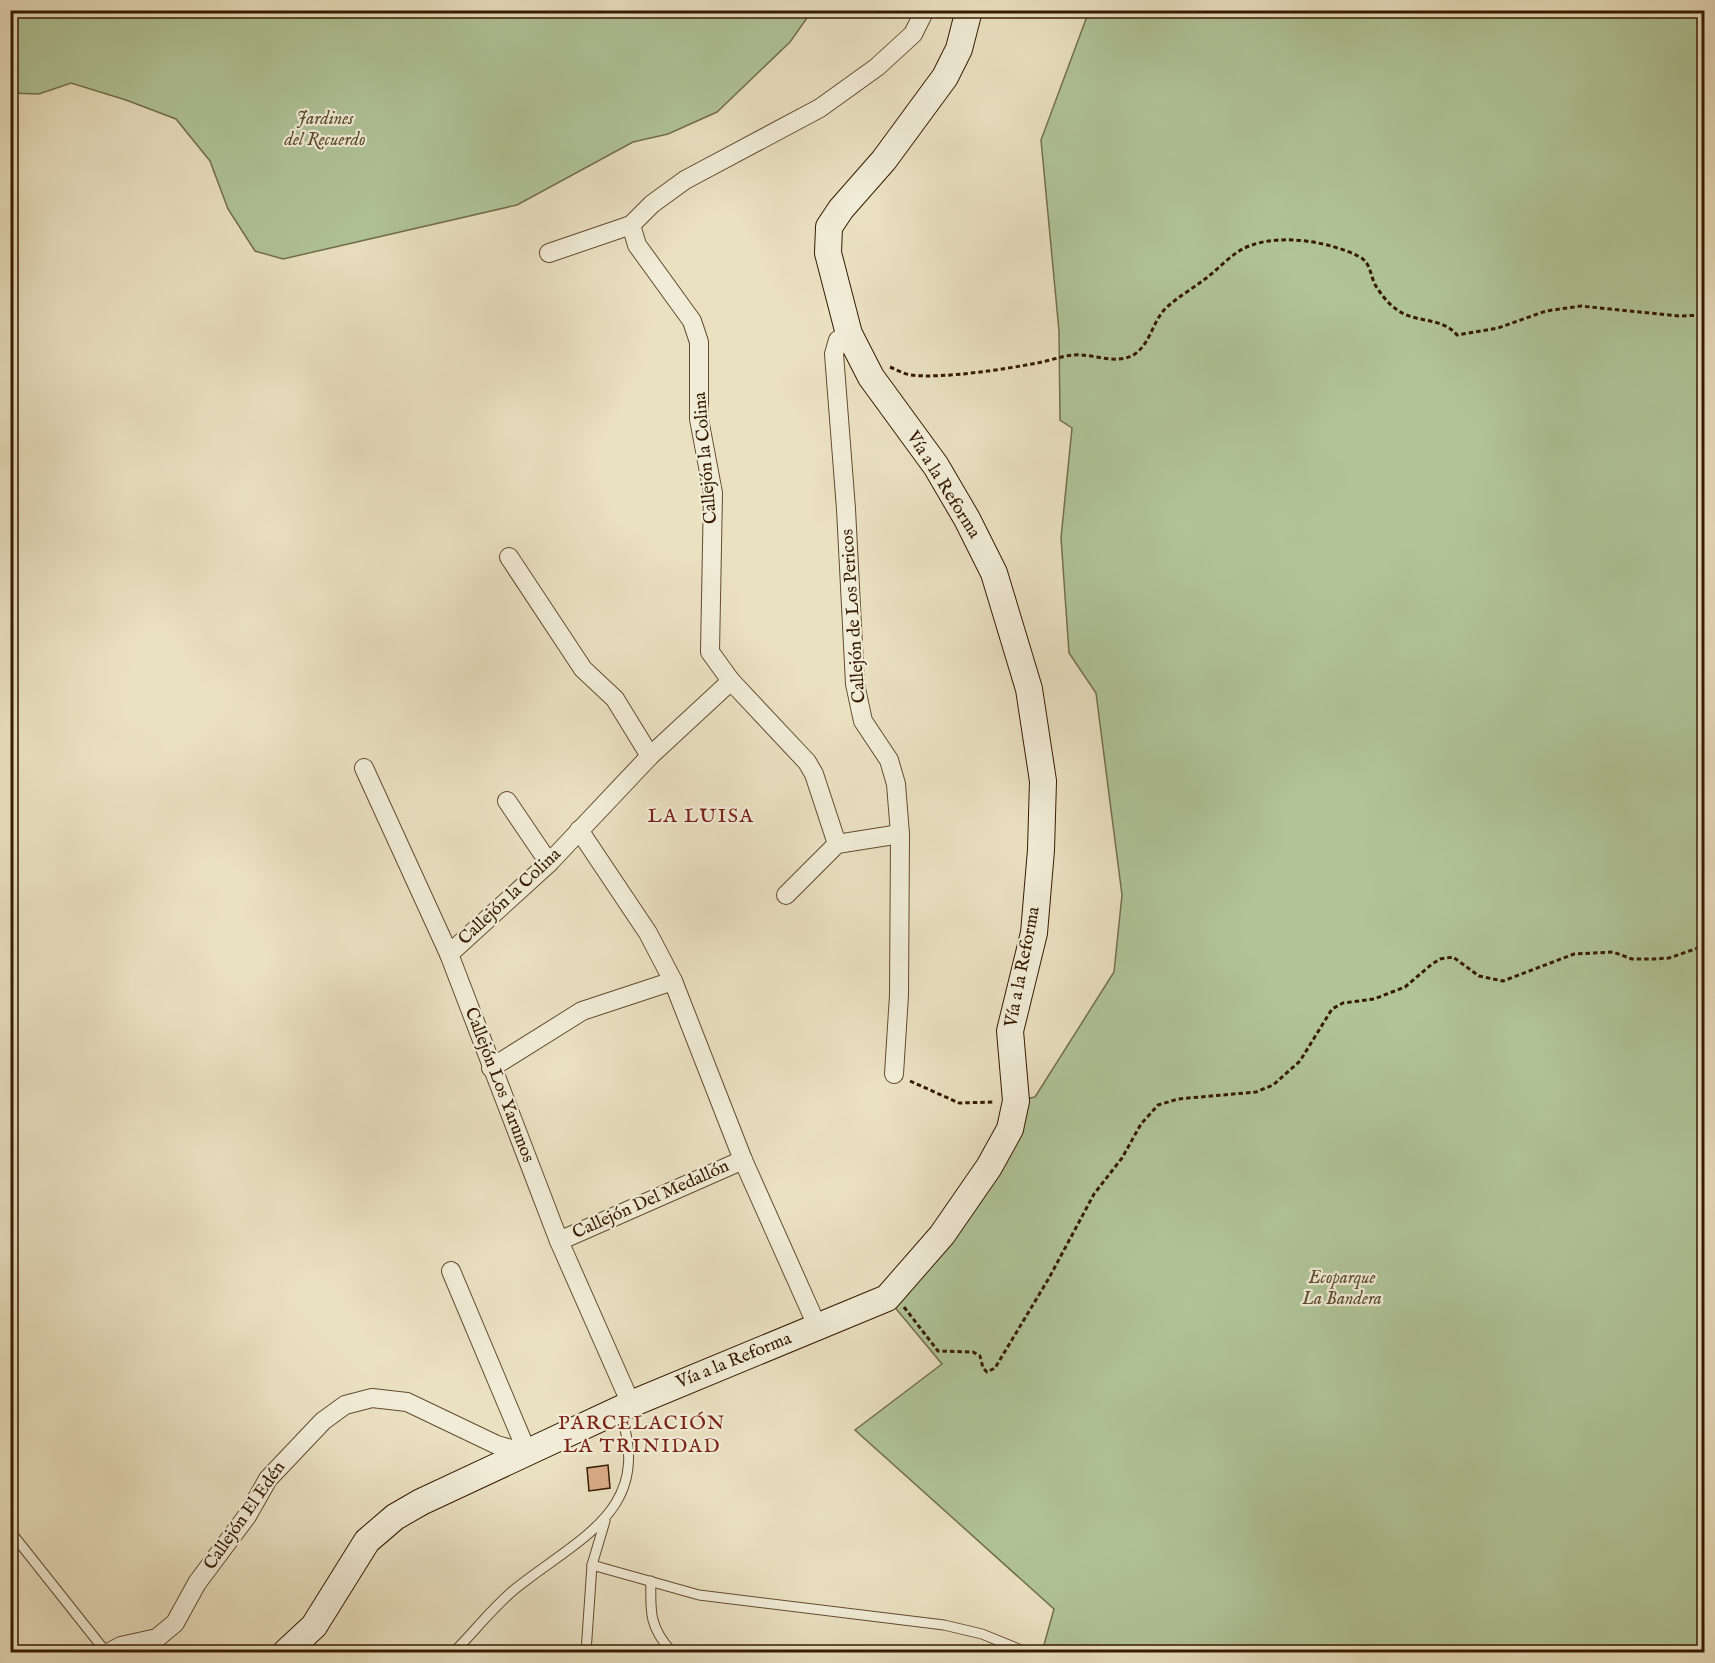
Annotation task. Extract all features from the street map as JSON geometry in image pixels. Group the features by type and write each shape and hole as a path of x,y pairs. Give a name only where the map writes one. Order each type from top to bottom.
{"street":[{"path":"549,253 631,225 652,204 685,180 820,108 878,67 914,34 925,10"},
{"name":"Vía a la Reforma","path":"286,1653 314,1626 367,1541 395,1517 421,1502 625,1407 818,1328 894,1294 942,1235 989,1167 1010,1129 1016,1101 1010,1030 1034,933 1043,781 1029,688 994,573 967,519 936,466 871,377 849,334 828,253 829,227 841,209 884,160 945,77 959,49 969,10"},
{"name":"Callejón la Colina","path":"449,954 549,863 650,756 731,681 710,652 713,493 699,419 699,342 692,321 653,271 637,245 631,225"},
{"name":"Callejón de Los Pericos","path":"849,334 838,340 834,354 846,508 855,684 863,721 890,760 896,784 900,834 898,995 894,1074"},
{"path":"509,556 583,669 615,699 650,756"},
{"path":"731,681 807,762 814,774 837,844"},
{"name":"Callejón Los Yarumos","path":"364,768 449,954 491,1068 625,1407"},
{"path":"507,801 549,863"},
{"path":"579,830 648,933 673,981 743,1160 818,1328"},
{"path":"786,895 837,844 900,834"},
{"path":"491,1068 582,1011 673,981"},
{"name":"Callejón Del Medallón","path":"559,1241 743,1160"},
{"path":"451,1270 528,1454"},
{"name":"Callejón El Edén","path":"108,1653 121,1647 157,1638 176,1623 197,1583 247,1516 267,1479 323,1421 345,1405 372,1398 407,1402 497,1445 528,1454"}],"lane":[{"path":"586,1653 592,1566 605,1521 624,1484 631,1457 625,1407"},
{"path":"454,1653 513,1591 605,1521"},
{"path":"10,1531 108,1653"},
{"path":"592,1566 699,1595 944,1626 982,1634 1026,1653"},
{"path":"651,1581 650,1610 653,1626 672,1653"}],"path":[{"path":"888,367 910,375 948,374 1038,363 1074,355 1114,359 1132,356 1144,346 1165,309 1233,255 1252,245 1274,241 1306,242 1342,249 1361,257 1369,265 1377,288 1395,309 1407,316 1437,321 1451,327 1457,335 1498,328 1545,311 1581,306 1668,316 1704,315"},
{"path":"894,1294 938,1351 973,1352 980,1356 983,1368 987,1372 995,1368 1021,1326 1094,1194 1122,1158 1141,1124 1158,1105 1178,1099 1256,1092 1273,1084 1300,1061 1332,1009 1343,1003 1374,999 1405,987 1440,959 1453,957 1479,976 1503,981 1574,954 1613,952 1632,959 1669,958 1704,946"},
{"path":"894,1074 959,1103 1016,1101"}],"green space":[{"name":"Jardines del Recuerdo","path":"11,10 812,11 790,42 717,112 668,134 633,142 517,205 283,259 255,251 228,209 210,161 176,119 71,83 39,94 11,93"},
{"name":"Ecoparque La Bandera","path":"1089,11 1704,11 1704,1652 1042,1652 1054,1609 855,1430 942,1364 887,1298 894,1294 1016,1101 1035,1097 1114,972 1122,895 1096,693 1069,653 1061,538 1072,428 1060,420 1059,331 1041,140"}],"building":[{"path":"608,1465 610,1488 589,1491 587,1468"}],"district":[{"name":"LA LUISA","path":"701,816"},
{"name":"PARCELACIÓN LA TRINIDAD","path":"642,1434"}]}
